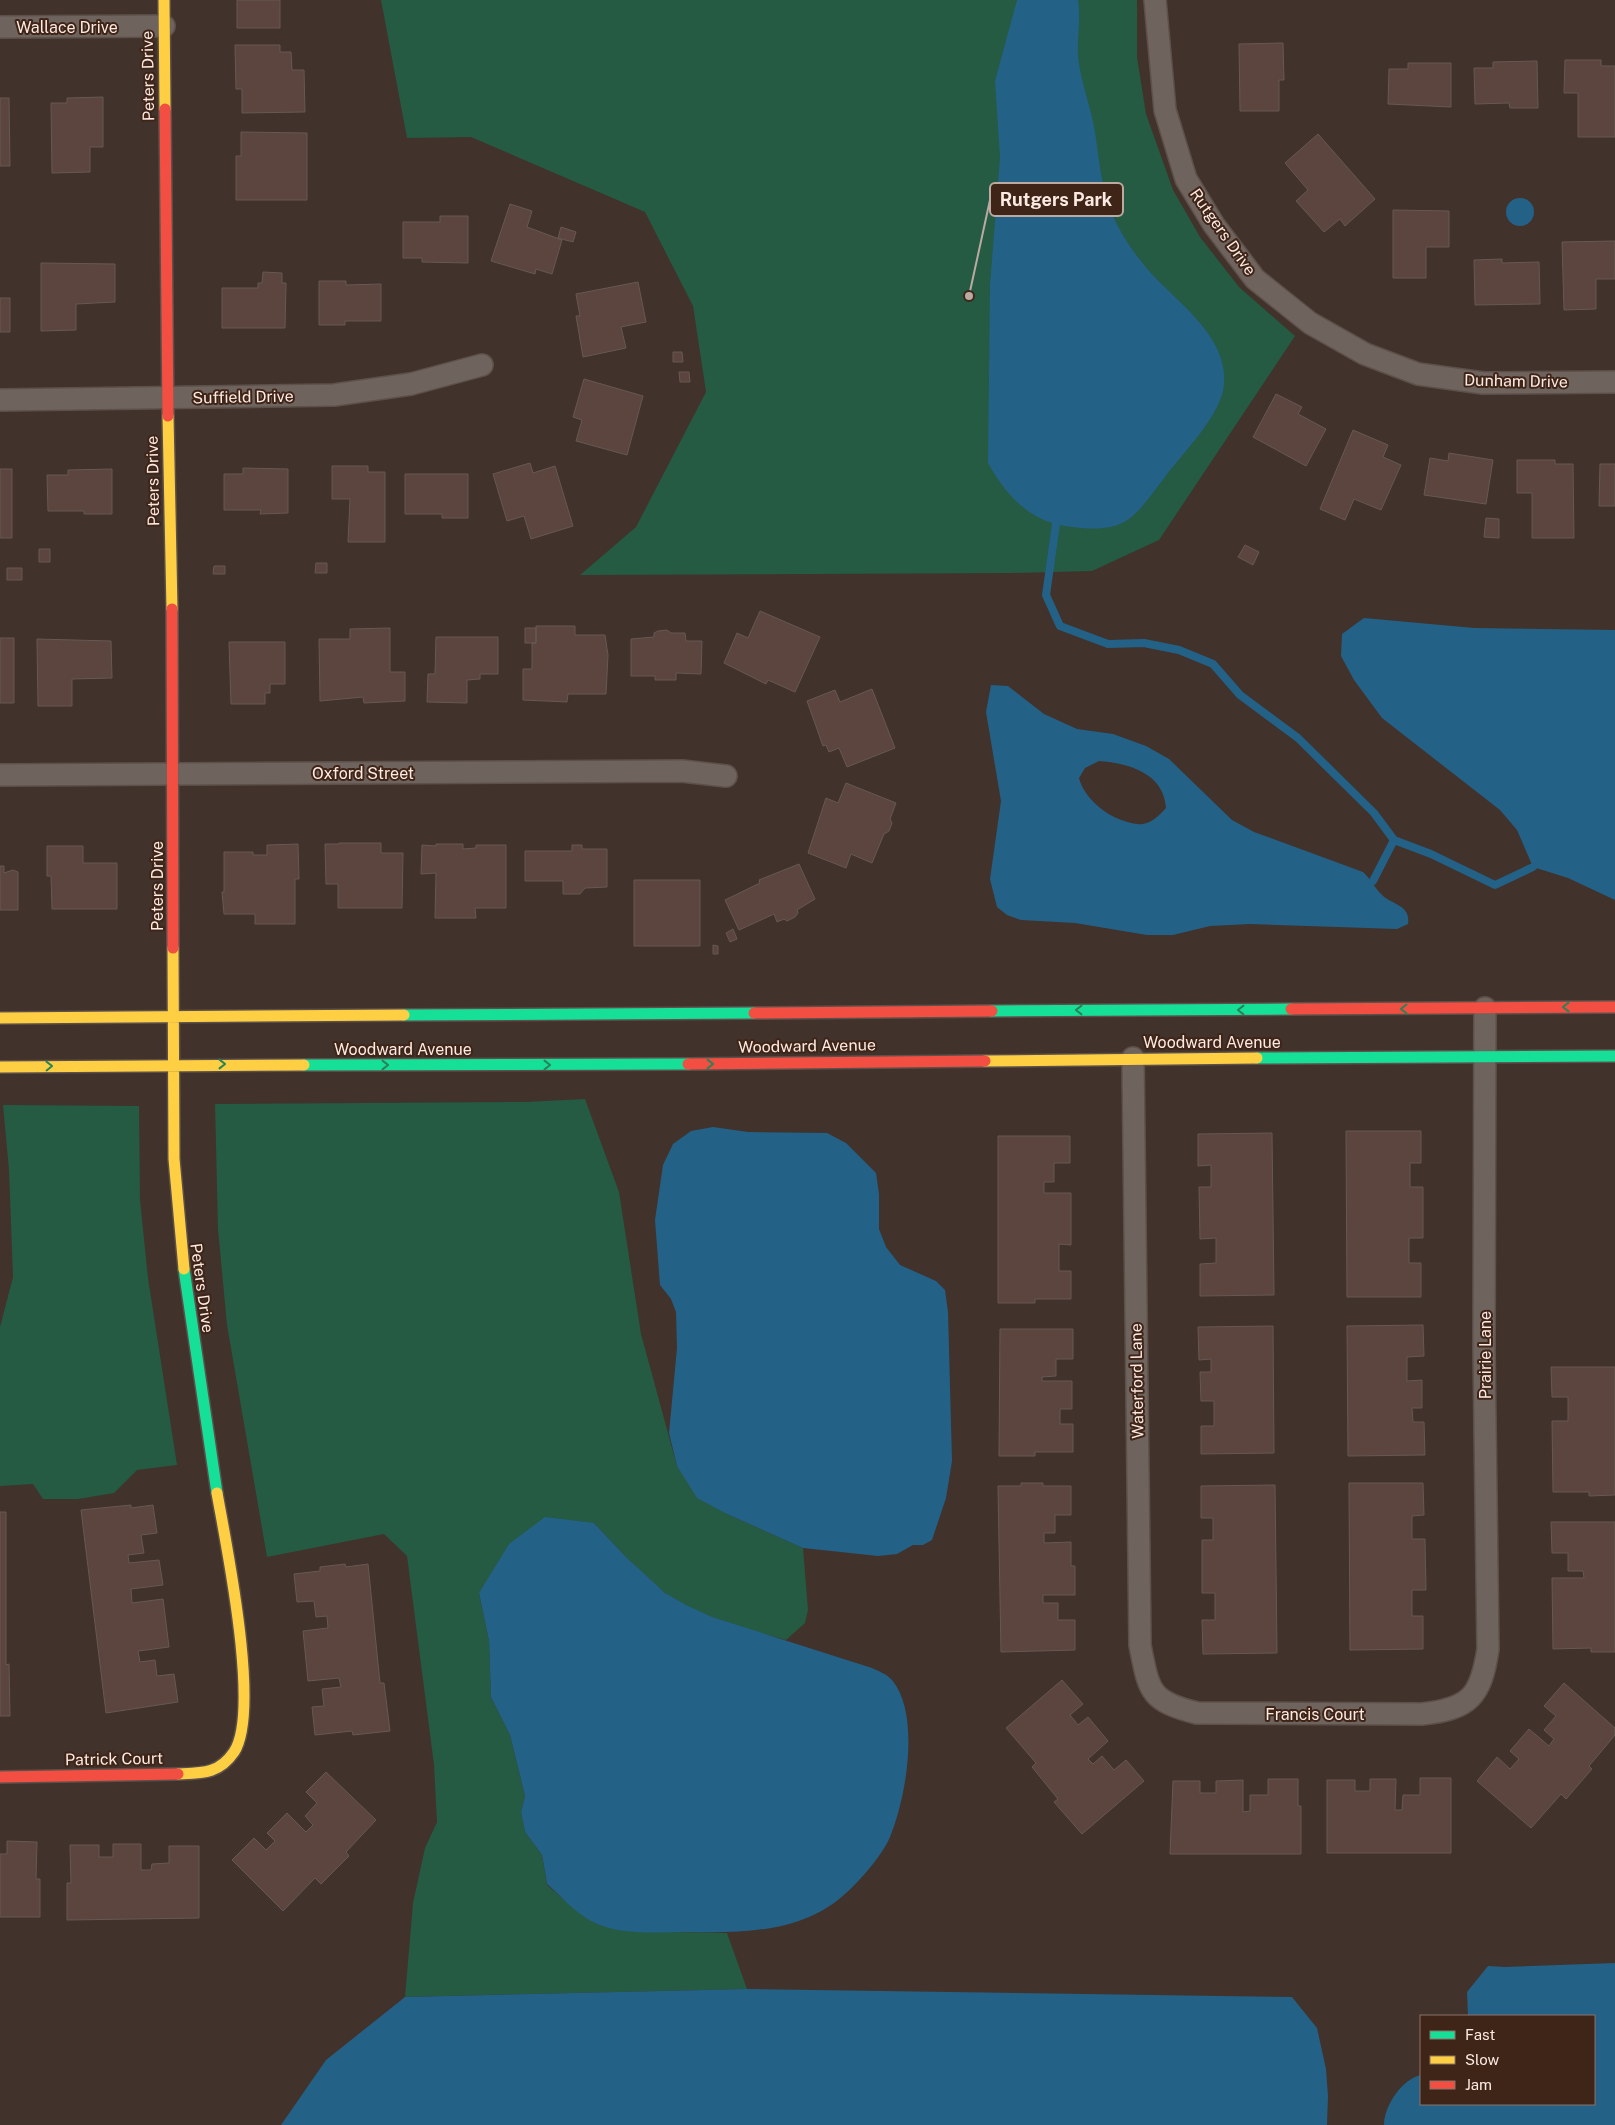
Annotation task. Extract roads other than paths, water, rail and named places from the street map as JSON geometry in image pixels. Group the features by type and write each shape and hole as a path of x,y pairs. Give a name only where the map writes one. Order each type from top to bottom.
{"street":[{"name":"Peters Drive","path":"164,0 173,774 174,1159 177,1225 184,1281 236,1600 241,1648 244,1720 237,1747 226,1762"},
{"name":"Rutgers Drive","path":"1155,0 1166,110 1186,179 1214,225 1255,279 1310,323"},
{"name":"Wallace Drive","path":"0,27 164,26"},
{"name":"Dunham Drive","path":"1310,323 1365,354 1418,374 1483,383 1615,382"},
{"name":"Suffield Drive","path":"0,400 168,399 334,395 410,384 482,366"},
{"name":"Oxford Street","path":"0,775 682,771 726,776"},
{"name":"Woodward Avenue","path":"0,1018 1615,1007"},
{"name":"Prairie Lane","path":"1471,1698 1484,1678 1488,1649 1484,1349 1485,1008"},
{"name":"Woodward Avenue","path":"0,1067 174,1064 474,1066 1133,1058 1615,1056"},
{"name":"Waterford Lane","path":"1133,1058 1140,1646 1147,1684 1158,1699"},
{"name":"Francis Court","path":"1158,1699 1176,1708 1197,1713 1422,1714 1449,1712 1471,1698"},
{"name":"Patrick Court","path":"0,1777 209,1773 226,1762"}],"water":[{"path":"1017,0 1078,0 1079,67 1093,123 1103,182 1114,219 1123,235 1150,272 1202,325 1220,356 1224,373 1223,391 1219,402 1214,413 1198,436 1137,512 1128,520 1106,528 1072,527 1044,520 1032,514 1003,487 988,463 990,285 1000,157 995,81"},
{"path":"1520,198 1530,202 1534,212 1530,222 1520,226 1510,222 1506,212 1510,202"},
{"path":"1364,618 1474,628 1615,630 1615,900 1568,878 1533,867 1517,830 1500,810 1382,718 1354,680 1341,656 1342,634"},
{"path":"991,685 1008,686 1044,714 1077,729 1113,734 1146,746 1169,759 1232,820 1254,832 1363,872 1385,898 1406,912 1408,924 1397,929 1250,924 1210,926 1173,935 1147,935 1075,923 1021,920 1007,915 997,907 990,879 1001,801 986,712","holes":["1099,761 1110,762 1143,772 1152,778 1164,796 1166,808 1153,820 1137,824 1118,819 1093,802 1079,778 1085,768"]},
{"path":"713,1127 748,1132 827,1133 846,1143 876,1173 879,1194 879,1229 886,1247 900,1265 936,1281 945,1290 948,1312 952,1461 946,1498 932,1540 923,1545 913,1545 897,1554 878,1556 803,1548 727,1514 697,1498 677,1466 669,1433 677,1348 676,1312 671,1299 660,1285 655,1220 663,1165 673,1144 691,1131"},
{"path":"545,1517 594,1523 627,1558 665,1593 686,1605 712,1617 872,1668 885,1674 892,1680 901,1695 906,1714 908,1735 908,1757 901,1801 886,1845 880,1855 847,1893 815,1914 780,1926 725,1932 638,1932 614,1929 591,1921 573,1909 547,1884 542,1855 525,1832 521,1812 525,1796 510,1735 491,1697 489,1641 479,1593 509,1544"},
{"path":"1615,1963 1615,2125 1384,2125 1387,2110 1395,2094 1407,2082 1420,2075 1420,2105 1595,2105 1595,2015 1468,2015 1467,1992 1488,1966"},
{"path":"747,1989 1292,1997 1317,2028 1326,2069 1328,2096 1327,2125 281,2125 326,2060 405,1997"}],"waterway":[{"path":"1056,524 1046,595 1060,626 1108,644 1144,643 1179,650 1213,664 1240,695 1298,738 1374,813 1394,840 1431,854 1495,885 1533,867"},
{"path":"1373,881 1394,840"}],"place":[{"name":"Rutgers Park","path":"969,296"}]}
